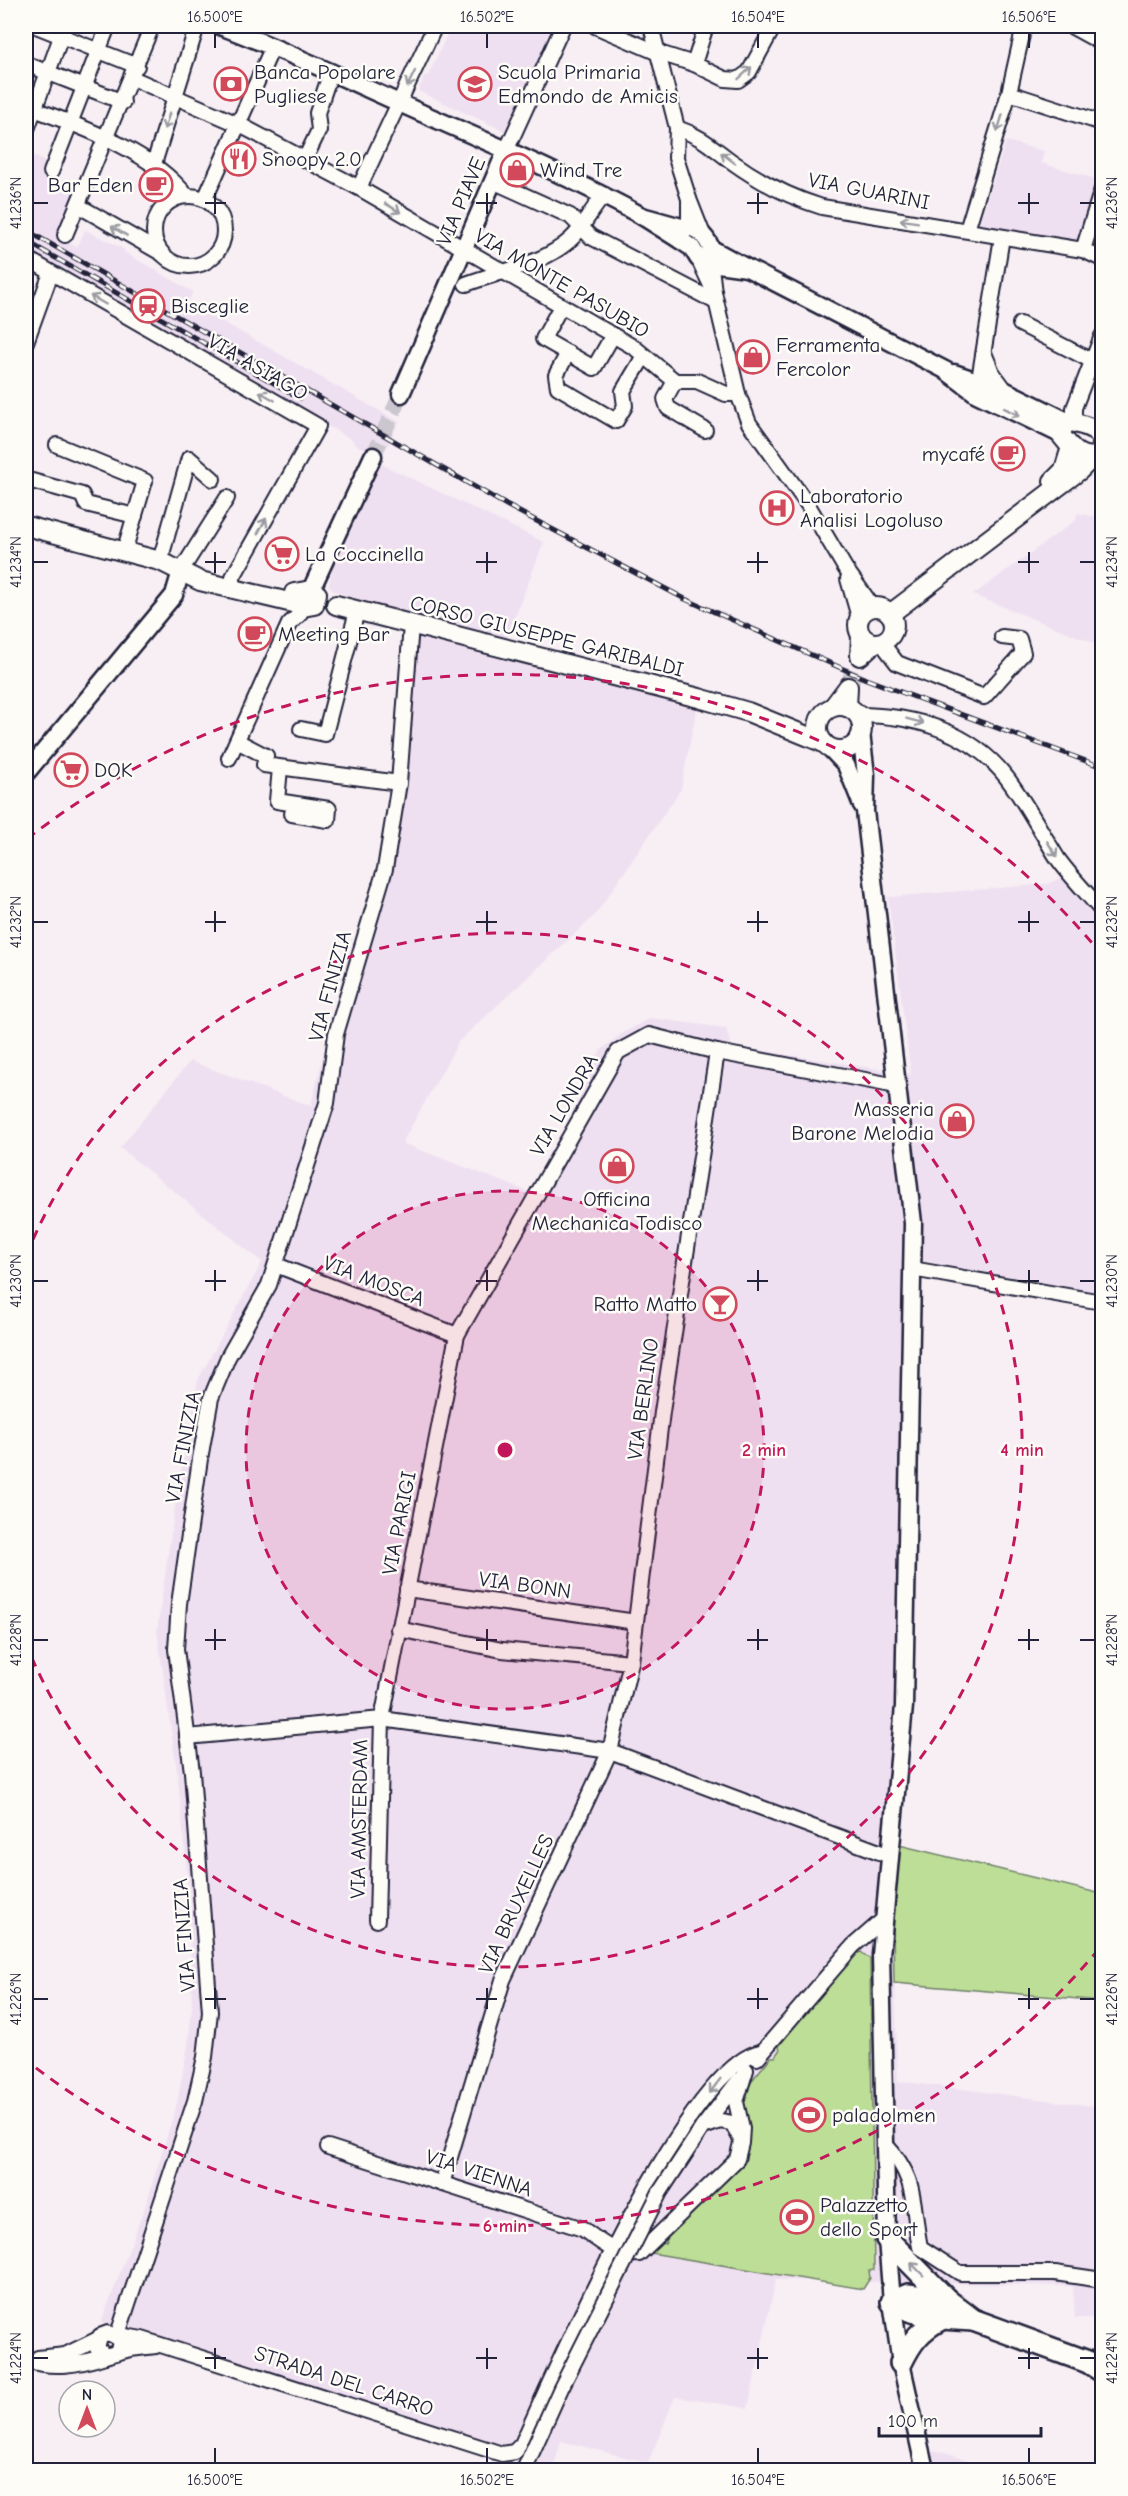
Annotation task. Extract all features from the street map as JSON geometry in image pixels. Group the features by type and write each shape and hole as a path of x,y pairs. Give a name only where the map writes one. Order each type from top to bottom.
{"highway":[{"path":"887,2239 944,2310"},
{"path":"892,2302 905,2310 944,2310 1088,2362 1102,2371"},
{"path":"901,2363 910,2344 923,2328 944,2310"}],"main road":[{"path":"1068,431 1100,450"},
{"path":"874,624 1080,470 1100,450 1100,433 1068,431"},
{"path":"874,624 1060,476 1069,458 1068,431"},
{"name":"CORSO GIUSEPPE GARIBALDI","path":"26,526 160,561 201,581 336,605 747,712 798,719 840,711"},
{"name":"CORSO GIUSEPPE GARIBALDI","path":"181,571 205,569 305,599"},
{"path":"840,711 861,733 854,744 848,748 826,745 818,732 840,711"},
{"name":"CORSO GIUSEPPE GARIBALDI","path":"747,712 826,745"}],"street":[{"name":"VIA MONTE PASUBIO","path":"36,26 63,31 174,97 240,125 359,188 500,272 613,335 675,381"},
{"path":"51,172 108,26"},
{"path":"65,235 123,102 152,26"},
{"path":"153,166 197,26"},
{"path":"220,26 273,46 605,195 642,216 685,232 694,228 707,252 718,264 747,268 1068,431"},
{"path":"359,188 435,26"},
{"name":"VIA PIAVE","path":"401,394 495,182 506,151 563,26"},
{"path":"596,26 656,52 694,64 725,79 738,80 749,72 774,26"},
{"path":"651,26 677,128 676,158 707,252 714,297 738,394 749,423 820,523 897,663 984,697 1023,652 1018,639 1002,637"},
{"path":"694,64 706,26"},
{"path":"967,230 1009,93 1024,26"},
{"path":"1071,26 1102,43"},
{"path":"26,132 30,107 47,73 63,31"},
{"path":"205,199 240,125 273,46"},
{"path":"26,64 123,102"},
{"path":"305,159 319,130 317,113 331,72"},
{"path":"1009,93 1102,123"},
{"path":"30,107 108,138 173,180 186,195"},
{"name":"VIA GUARINI","path":"677,128 698,134 772,188 796,199 822,207 1083,250 1102,259"},
{"path":"495,182 570,216 591,237 714,297"},
{"path":"1083,250 1100,205 1102,189"},
{"path":"79,206 161,253 171,262 194,266 206,262 216,254 223,243 225,230 222,218 214,205 205,199 186,195 166,204 154,222 155,244 161,253"},
{"path":"466,284 528,264 561,248 573,238 605,195"},
{"path":"685,232 689,199"},
{"path":"978,387 1002,237"},
{"name":"VIA ASIAGO","path":"26,258 318,426 233,577"},
{"path":"26,342 51,273"},
{"path":"561,306 543,339 594,368 613,335"},
{"path":"1020,324 1098,363"},
{"path":"1068,431 1074,408 1098,363 1102,336"},
{"path":"568,353 556,375 558,387 616,421 625,406 623,391 644,356"},
{"path":"984,353 992,372 1006,390 1068,431"},
{"path":"705,430 668,408 666,399 675,381 697,381 720,392 738,394"},
{"path":"978,387 1006,390"},
{"path":"57,445 146,481 124,552"},
{"path":"229,758 289,624 299,615 374,456"},
{"path":"160,561 189,458 213,479"},
{"path":"32,481 82,495 86,504 135,516"},
{"path":"26,773 174,595 181,571 227,498"},
{"path":"301,729 325,734 357,611"},
{"name":"VIA FINIZIA","path":"114,2346 195,2101 205,2057 210,2012 192,1772 176,1649 179,1604 210,1398 228,1357 269,1285 327,1102 336,1034 385,868 399,783 411,625"},
{"path":"840,711 911,720 949,732 974,746 1008,779 1059,860 1102,911"},
{"path":"861,733 866,775 865,811 913,1223 904,1706 881,1955 887,2239 892,2302 901,2363 925,2470"},
{"path":"237,741 266,756 264,765 399,783"},
{"path":"826,745 846,765 865,811"},
{"path":"280,768 277,801 294,804"},
{"name":"VIA LONDRA","path":"457,1335 618,1052 649,1035 717,1052 897,1086"},
{"name":"VIA BERLINO","path":"610,1751 631,1662 662,1412 717,1052"},
{"name":"VIA MOSCA","path":"276,1265 457,1335"},
{"path":"912,1269 1102,1302"},
{"name":"VIA PARIGI","path":"382,1719 457,1335"},
{"name":"VIA BONN","path":"407,1589 636,1622"},
{"path":"398,1629 502,1650 631,1662"},
{"path":"186,1737 382,1719 610,1751 890,1856"},
{"name":"VIA AMSTERDAM","path":"377,1920 382,1719"},
{"name":"VIA BRUXELLES","path":"442,2184 503,1980 610,1751"},
{"path":"524,2470 561,2388 660,2192 702,2128 746,2070 853,1946 885,1918"},
{"path":"746,2070 736,2102 740,2117 741,2143 736,2159 648,2248 639,2254 630,2255 612,2249 676,2139 718,2081 738,2061 761,2052"},
{"path":"702,2128 720,2121 732,2123 738,2130 741,2143"},
{"path":"885,2144 896,2156 911,2182 920,2247 960,2273 1055,2273 1102,2280"},
{"name":"VIA VIENNA","path":"328,2147 583,2229 612,2249"},
{"name":"STRADA DEL CARRO","path":"26,2358 40,2365 67,2366 114,2346 161,2346 502,2454 514,2452 522,2444 612,2249"},
{"name":"VIA FINIZIA","path":"100,2337 130,2294"},
{"path":"108,2333 114,2346 98,2350 100,2337 108,2333"},
{"name":"STRADA DEL CARRO","path":"26,2358 65,2355 100,2337"}],"shaded area":[{"name":"Scuola Primaria Edmondo de Amicis","path":"451,26 554,28 507,132 418,91 425,75 428,76"},
{"path":"1006,141 1044,151 1041,163 1096,179 1077,242 979,224"},
{"path":"26,151 48,164 44,172 78,191 59,238 77,247 85,230 116,245 125,250 124,252 193,292 188,302 399,422 382,457 354,444 354,441 26,253"},
{"path":"379,463 544,542 500,655 697,707 681,789 595,915 459,1041 402,1143 537,1195 600,1051 621,1034 651,1018 726,1028 731,1046 911,1074 888,897 1047,884 1063,877 1080,889 1102,915 1102,1307 920,1278 917,1620 893,1925 898,2081 1102,2107 1102,2318 1075,2318 1073,2286 776,2280 748,2408 675,2397 648,2463 561,2441 553,2470 536,2470 101,2323 145,2207 177,2103 188,2045 192,2008 189,1893 178,1778 157,1631 176,1499 198,1380 262,1262 120,1148 190,1061 311,1106 346,963 381,873 390,826 404,615 334,591 329,585 333,566"},
{"path":"1077,513 1102,518 1102,646 973,595 1076,520"},
{"path":"931,2450 943,2452 993,2470 935,2470"}],"green space":[{"path":"899,1845 1102,1894 1102,2001 894,1983 893,1925"},
{"name":"paladolmen","path":"861,1952 870,1959 874,2270 869,2271 870,2278 863,2289 651,2253 662,2243 665,2244 669,2235 739,2163 748,2140 742,2104 753,2079 771,2057 775,2057 780,2051 779,2046 847,1962 854,1954"}],"tunnel":[{"path":"373,456 401,394"},
{"path":"848,687 860,656"}],"railway":[{"path":"26,230 508,506 685,599 866,679 1102,767"},
{"path":"26,241 300,398"}],"place":[{"name":"Banca Popolare Pugliese","path":"231,84"},
{"name":"Scuola Primaria Edmondo de Amicis","path":"475,84"},
{"name":"Snoopy 2.0","path":"239,159"},
{"name":"Wind Tre","path":"517,170"},
{"name":"Bar Eden","path":"156,185"},
{"name":"Bisceglie","path":"148,306"},
{"name":"Ferramenta Fercolor","path":"753,357"},
{"name":"mycafé","path":"1008,454"},
{"name":"Laboratorio Analisi Logoluso","path":"777,508"},
{"name":"La Coccinella","path":"282,554"},
{"name":"Meeting Bar","path":"255,634"},
{"name":"DOK","path":"71,770"},
{"name":"Masseria Barone Melodia","path":"957,1121"},
{"name":"Officina Mechanica Todisco","path":"617,1166"},
{"name":"Ratto Matto","path":"720,1304"},
{"name":"paladolmen","path":"809,2115"},
{"name":"Palazzetto dello Sport","path":"797,2217"}]}
